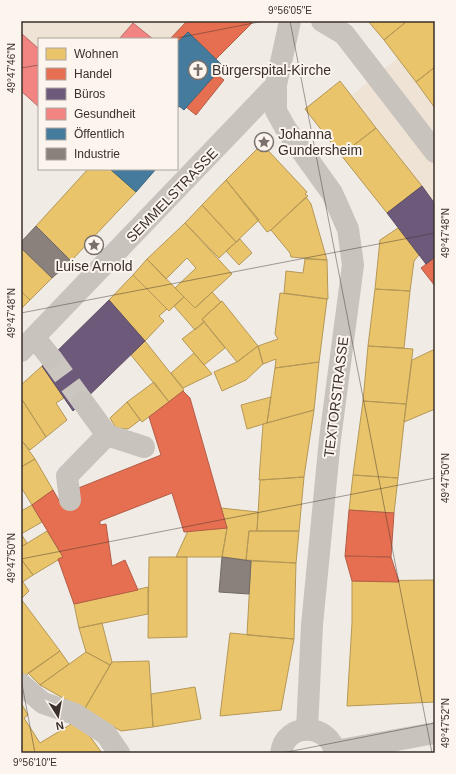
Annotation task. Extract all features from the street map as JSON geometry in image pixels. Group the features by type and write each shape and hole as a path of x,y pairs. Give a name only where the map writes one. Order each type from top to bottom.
{"street":[{"path":"276,85 290,21"},
{"path":"322,21 344,34 435,152"},
{"name":"SEMMELSTRASSE","path":"28,344 276,85"},
{"name":"TEXTORSTRASSE","path":"276,85 276,111 286,129 332,193 348,229 353,265 330,439 312,625 307,729"},
{"path":"28,344 51,358"},
{"path":"83,402 107,435 144,447"},
{"path":"70,500 67,476 107,435"},
{"path":"21,684 43,703 76,714 106,734 119,753"},
{"path":"280,753 285,741 291,735 307,729 317,730 325,735 332,742 335,752 435,733"}],"shaded area":[{"path":"21,21 187,21 171,38 152,38 133,23 120,38 38,38 38,48 21,33"},
{"path":"398,58 435,108 435,204 351,96"}],"building: Wohnen":[{"path":"368,21 407,21 384,40"},
{"path":"407,21 435,21 435,67 416,82 384,40"},
{"path":"435,67 435,108 416,82"},
{"path":"340,81 376,128 341,155 305,109"},
{"path":"376,128 422,186 387,213 341,155"},
{"path":"262,144 307,192 305,194 308,196 267,232 226,180"},
{"path":"87,170 111,170 136,192 71,261 36,226"},
{"path":"226,180 259,220 236,242 202,205"},
{"path":"306,197 311,204 327,260 291,257 290,253 271,230"},
{"path":"202,205 236,242 219,258 185,223"},
{"path":"185,223 232,274 195,308 175,288 196,268 187,258 166,279 147,259"},
{"path":"398,228 419,255 414,261 410,291 375,289 380,240"},
{"path":"240,239 252,253 239,265 226,251"},
{"path":"23,249 52,278 30,300 21,291 21,251"},
{"path":"147,259 184,297 169,311 133,275"},
{"path":"305,259 327,260 328,299 284,293 286,271 303,273"},
{"path":"133,275 167,309 159,316 164,321 145,341 109,300"},
{"path":"375,289 410,291 404,348 368,346"},
{"path":"21,291 30,300 21,309"},
{"path":"212,292 221,302 202,319 204,322 195,330 174,306 184,297 195,308"},
{"path":"280,293 327,299 319,362 275,368 276,359 263,364 258,346 278,339 275,334"},
{"path":"222,301 258,346 237,362 202,319"},
{"path":"204,322 225,348 204,365 182,339"},
{"path":"145,341 184,390 169,402 131,355"},
{"path":"258,346 263,364 246,380 222,391 214,372 237,362"},
{"path":"368,346 413,349 406,404 363,401"},
{"path":"435,349 435,409 404,422 412,360"},
{"path":"194,353 212,374 183,388 171,373"},
{"path":"319,362 314,410 267,423 275,368"},
{"path":"42,366 64,398 56,403 67,420 46,437 21,398 21,385"},
{"path":"154,382 169,402 142,422 127,402"},
{"path":"271,397 267,423 247,429 241,405"},
{"path":"21,398 46,437 30,450 23,442 21,444"},
{"path":"363,401 406,404 398,478 353,475"},
{"path":"127,402 140,420 128,429 116,428 110,418"},
{"path":"314,410 304,477 259,480 263,424"},
{"path":"23,442 35,459 21,467 21,444"},
{"path":"35,459 53,490 32,505 21,487 21,467"},
{"path":"353,475 398,478 394,513 349,510"},
{"path":"304,477 299,531 257,531 260,480"},
{"path":"32,505 42,522 21,534 21,511"},
{"path":"221,508 258,512 257,531 249,531 246,560 222,557 227,528"},
{"path":"227,528 222,557 176,557 188,531"},
{"path":"47,531 63,557 33,575 21,559 21,547"},
{"path":"249,531 299,531 296,563 246,560"},
{"path":"21,534 27,543 21,547"},
{"path":"149,557 187,557 187,637 148,638"},
{"path":"21,559 33,575 21,583"},
{"path":"251,561 296,563 294,639 247,635"},
{"path":"435,580 435,702 347,706 352,623 352,581"},
{"path":"23,582 29,591 21,599 21,583"},
{"path":"148,587 148,614 79,628 74,604"},
{"path":"21,599 60,651 25,676 21,671"},
{"path":"102,623 112,662 110,665 86,652 79,628"},
{"path":"230,633 294,639 281,710 220,716"},
{"path":"60,651 69,664 40,685 28,673"},
{"path":"86,652 110,665 84,710 40,685"},
{"path":"149,661 153,727 121,731 84,710 112,662"},
{"path":"195,687 201,719 153,727 151,694"},
{"path":"21,703 28,715 24,718 40,743 78,720 102,753 21,753"}],"building: Handel":[{"path":"187,21 254,21 216,59 188,32 178,42 178,38 171,38"},
{"path":"216,74 224,80 196,115 186,107"},
{"path":"435,257 435,286 421,268"},
{"path":"183,391 190,398 227,528 184,532 172,493 100,521 100,525 106,524 112,566 125,560 138,590 74,604 58,559 63,557 32,505 53,490 61,504 76,489 161,455 149,417"},
{"path":"349,510 394,513 391,557 345,556"},
{"path":"345,556 391,557 399,582 352,581"}],"building: Büros":[{"path":"422,186 435,204 435,257 426,264 387,213"},
{"path":"109,300 145,341 73,411 42,366"}],"building: Gesundheit":[{"path":"133,23 152,38 120,38"},
{"path":"21,33 38,48 38,106 21,91"}],"building: Öffentlich":[{"name":"Bürgerspital-Kirche","path":"188,32 223,66 184,110 179,106 178,108 178,42"},
{"path":"111,170 155,170 136,192"}],"building: Industrie":[{"path":"36,226 71,261 52,278 21,248 21,242"},
{"path":"222,557 251,561 249,594 219,592"}],"tunnel":[{"path":"51,358 83,402"}],"place":[{"name":"Bürgerspital-Kirche","path":"198,70"},
{"name":"Johanna Gundersheim","path":"264,142"},
{"name":"Luise Arnold","path":"94,245"}]}
